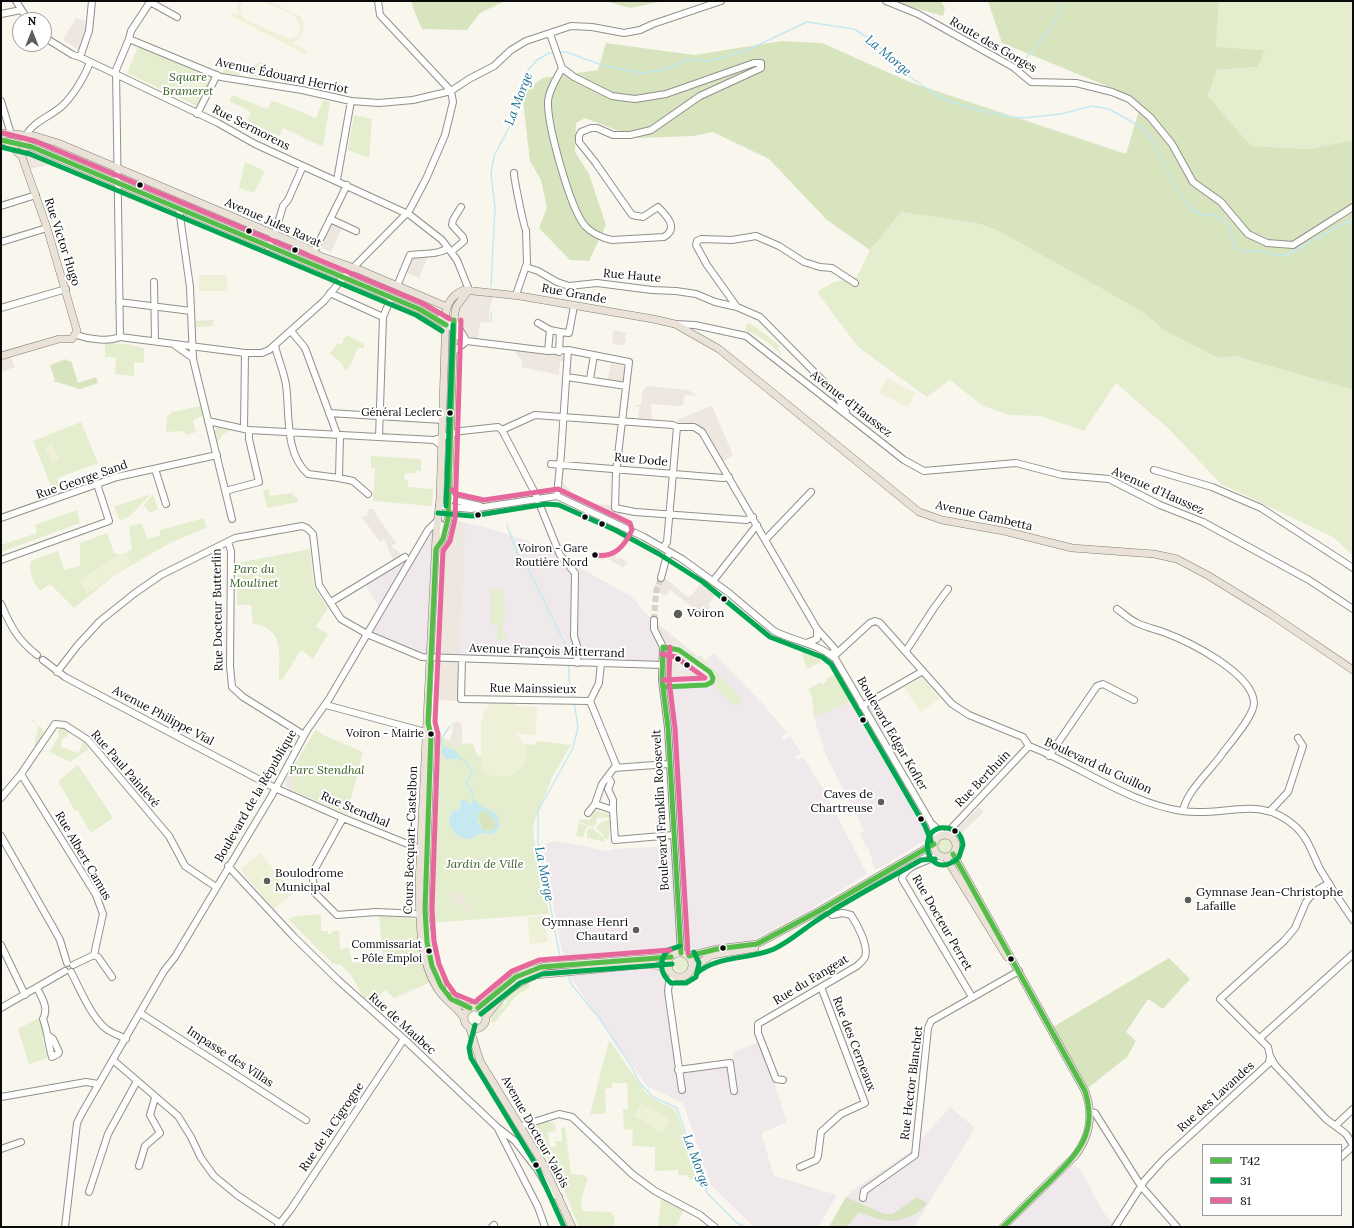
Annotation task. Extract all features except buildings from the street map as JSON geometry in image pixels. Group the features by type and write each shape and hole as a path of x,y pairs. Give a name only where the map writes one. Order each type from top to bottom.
{"main road":[{"name":"Avenue Jules Ravat","path":"1,133 26,135 46,139 274,234 342,265 397,286 446,315"},
{"name":"Rue Victor Hugo","path":"22,157 26,135"},
{"name":"Avenue Jules Ravat","path":"4,141 24,145 118,182 176,208 419,309"},
{"name":"Rue Victor Hugo","path":"4,141 22,157 36,195 66,289 77,331 76,335"},
{"path":"176,208 181,195"},
{"path":"333,274 342,272 342,265"},
{"path":"446,315 456,307 469,290"},
{"path":"452,433 447,419 448,404 444,397 446,315 452,297 460,292 469,290"},
{"name":"Rue Grande","path":"469,290 516,295 654,319"},
{"path":"436,549 443,539 448,519 452,433 454,320 456,307"},
{"path":"419,309 446,315"},
{"path":"419,309 446,315 454,320"},
{"name":"Avenue Gambetta","path":"654,319 675,324 724,353 919,512 942,520 1004,531 1072,548 1154,554 1177,559 1209,576 1300,632 1353,670"},
{"path":"1,355 59,339 72,339 76,335"},
{"name":"Cours Becquart-Castelbon","path":"444,397 428,723 422,915 424,947 433,981 442,995 464,1018"},
{"path":"482,1027 475,1030 470,1028 464,1022 465,1014 470,1008 478,1008 514,978 530,970 566,963 671,957 681,953 688,956 717,949 757,944 808,918 947,835 956,844 950,856"},
{"path":"935,841 937,854"},
{"path":"919,853 950,856"},
{"path":"950,856 1019,971 1085,1090 1091,1112 1086,1138 1074,1157 1003,1227"},
{"name":"Cours Becquart-Castelbon","path":"422,915 438,980 446,995 459,1004 470,1008"},
{"path":"671,957 668,964 669,969 674,976 685,976 692,968 712,955 749,950 768,944 800,925 808,918"},
{"path":"688,956 692,964 692,968"},
{"path":"476,1049 486,1017 509,989 520,981 536,975 570,970 650,964 669,969"},
{"path":"478,1008 482,1010 486,1017"},
{"name":"Avenue Docteur Valois","path":"470,1028 480,1062 542,1162 572,1227"}],"street":[{"path":"1,14 21,10 16,1"},
{"path":"80,57 89,31 92,1"},
{"path":"76,335 101,339 113,339 120,337 245,353 262,353 275,346 287,333 291,331 408,214 426,179 445,135 453,102 451,92 380,15 378,1"},
{"path":"451,92 469,79 494,66 511,50 526,41 571,26 592,27 624,34 640,30 653,24 721,1"},
{"name":"Route des Gorges","path":"886,1 918,14 1013,67 1031,82 1076,84 1112,92 1129,99 1150,117 1172,144 1193,182 1221,202 1248,234 1267,243 1293,245 1353,208"},
{"path":"120,337 116,70 131,31 150,2 177,17"},
{"path":"550,34 562,65 574,77 612,96 635,99 666,94 684,86 754,63 761,63 762,65 759,70 700,96 684,106 660,125 641,134 613,135 597,128 591,128 581,132 579,142 632,215 643,217 658,207 671,222 672,230 669,234 664,237 612,240 604,238 585,225 577,212 552,140 548,101 562,65"},
{"name":"Avenue Édouard Herriot","path":"129,39 217,75 302,90 351,102 396,102 451,92"},
{"name":"Rue Sermorens","path":"52,42 72,55 80,57 303,166 337,180 408,214 442,240 458,260 469,290"},
{"path":"26,135 35,123 61,107 67,100 90,62"},
{"path":"197,114 217,75"},
{"path":"1,100 11,134"},
{"path":"337,180 351,102"},
{"path":"268,246 274,234 283,206 288,200 303,166"},
{"path":"514,173 514,182 523,214 524,227 526,230 526,268 516,295"},
{"path":"314,252 347,185"},
{"path":"1,206 36,195"},
{"path":"397,286 410,256 427,252 438,253 449,250 464,241 464,237 452,225 453,220 461,207"},
{"path":"176,208 187,258 191,311 191,346 193,359 232,519"},
{"path":"330,219 356,231"},
{"path":"1,242 47,228"},
{"path":"737,307 707,265 696,244 697,241 701,239 732,240 756,236 779,246 804,262 820,268 832,268 855,283"},
{"name":"Rue Haute","path":"526,268 538,271 557,282 569,286 597,283 696,294 715,302 737,307 760,317 836,394 846,414"},
{"path":"154,282 155,341"},
{"path":"1,308 66,289"},
{"path":"330,293 383,317"},
{"path":"379,437 383,317 392,298"},
{"path":"119,302 191,311"},
{"path":"538,323 550,330 569,333 574,306"},
{"path":"446,315 460,338 467,341 559,352 568,350 627,364 617,469 616,508 670,515 746,520 753,517"},
{"path":"454,320 467,341"},
{"name":"Avenue d'Haussez","path":"675,324 695,325 746,336 904,460 924,471 1016,463 1062,476 1109,479 1160,505 1203,522 1309,580 1353,609"},
{"path":"548,351 550,330"},
{"path":"291,331 305,348 336,434 340,436"},
{"path":"559,352 560,332"},
{"path":"453,352 467,341"},
{"path":"169,343 183,349 193,359"},
{"path":"275,346 286,384 290,432 297,460 306,472 311,475 353,481 368,494"},
{"path":"557,496 568,350"},
{"path":"225,491 259,482 247,430 245,353"},
{"path":"591,379 595,357"},
{"path":"567,377 624,384"},
{"path":"329,413 442,420"},
{"path":"502,430 535,415 564,416 677,427 667,542 663,548"},
{"path":"208,421 247,430 434,440 465,430 498,427 502,430 537,499 560,555 575,573 574,630 577,646 574,663"},
{"name":"Boulevard Edgar Kofler","path":"677,427 690,426 700,429 726,470 818,629 828,642 833,656 931,823 935,841"},
{"path":"338,478 340,436"},
{"path":"434,440 441,446"},
{"name":"Rue George Sand","path":"1,518 117,477 217,455"},
{"name":"Rue Dode","path":"551,464 723,478 729,477"},
{"path":"155,469 166,504"},
{"path":"1154,470 1212,487 1261,508 1353,568"},
{"path":"1,560 109,521 97,484"},
{"path":"766,540 811,492"},
{"path":"448,495 454,500 484,507"},
{"path":"439,506 471,509 557,496 618,524 670,552 712,581 774,631 786,637 826,651 833,656"},
{"name":"Cours Becquart-Castelbon","path":"437,521 442,526 443,539"},
{"name":"Boulevard de la République","path":"65,1227 77,1123 98,1084 275,788 304,735 326,705 367,634 408,568 428,530 437,521"},
{"path":"712,581 757,525"},
{"name":"Avenue François Mitterrand","path":"228,542 235,538 286,528 308,528 313,534 319,585 341,619 367,634 422,658 662,665"},
{"path":"57,672 77,646 100,622 135,593 161,575 228,542"},
{"name":"Rue Docteur Butterlin","path":"228,542 231,551 230,666 232,687 243,697 304,735"},
{"path":"661,578 666,559 670,552"},
{"path":"331,602 405,557"},
{"path":"906,651 934,608 948,590"},
{"path":"1,604 10,624 22,644 37,655"},
{"path":"1117,609 1137,623 1165,633 1228,666 1250,690 1254,703 1252,712 1219,759 1184,802 1183,812"},
{"name":"Boulevard Franklin Roosevelt","path":"654,620 656,633 662,643 662,665 668,728 668,764 681,953"},
{"name":"Boulevard du Guillon","path":"833,656 870,623 875,622 882,624 957,708 968,715 1022,737 1029,746 1049,756 1126,792 1161,806 1183,812 1258,808 1270,811"},
{"path":"806,643 816,639 818,629"},
{"path":"828,642 838,645 847,644"},
{"name":"Rue Mainssieux","path":"462,659 461,699 590,701 598,683 601,664"},
{"name":"Avenue Philippe Vial","path":"43,660 57,672 275,788"},
{"path":"862,706 923,671"},
{"path":"1049,756 1097,686 1104,684 1134,700"},
{"path":"590,701 617,767"},
{"path":"326,705 428,733"},
{"name":"Rue Paul Painlevé","path":"1,798 21,774 55,724 65,725 80,733 88,740 169,836 185,866 216,887"},
{"path":"1298,738 1303,746 1288,792 1270,811 1295,826 1301,833 1329,883 1353,919"},
{"name":"Rue Berthuin","path":"947,835 952,826 1029,746"},
{"path":"588,813 595,804 602,784 617,767 668,764"},
{"name":"Rue Albert Camus","path":"21,774 96,895 103,914 94,955"},
{"path":"608,778 612,782 608,789 613,800 615,840 673,836"},
{"name":"Rue Stendhal","path":"275,788 342,818 424,851"},
{"path":"595,804 613,810"},
{"path":"342,818 312,874 315,894 338,915 376,912 422,915"},
{"name":"Boulevard Edgar Kofler","path":"931,823 947,835"},
{"path":"1,836 60,940 70,964 68,971"},
{"name":"Rue Docteur Perret","path":"937,854 908,869 904,873 902,879 972,997"},
{"name":"Rue de Maubec","path":"228,866 294,937 377,1017 404,1039 497,1127 515,1140 526,1153 550,1191 559,1197"},
{"path":"1329,883 1314,892 1306,902 1295,928 1284,941 1220,999 1268,1047 1270,1056 1275,1064 1326,1119 1336,1125 1350,1139 1353,1146 1342,1156"},
{"name":"Rue du Fangeat","path":"783,1080 776,1079 757,1027 761,1022 857,966 865,959 866,953 858,925 851,915 843,913 832,915 827,907"},
{"path":"1,945 25,995"},
{"path":"1260,1038 1353,954"},
{"path":"112,977 98,957 94,955 64,966 103,1026 115,1034 126,1038"},
{"path":"1,1008 52,978 68,971"},
{"name":"Rue Hector Blanchet","path":"863,1198 864,1191 915,1154 928,1028 931,1021 1019,971"},
{"path":"674,976 669,983 668,991 682,1090"},
{"name":"Rue des Cerneaux","path":"800,1167 816,1160 818,1156 821,1132 841,1114 865,1103 821,987"},
{"path":"37,988 46,1006 46,1014 43,1019 49,1036"},
{"name":"Impasse des Villas","path":"140,1013 306,1120"},
{"name":"Rue de la Cigrogne","path":"278,1225 291,1209 404,1039"},
{"name":"Rue des Lavandes","path":"1115,1227 1141,1186 1164,1159 1265,1068 1269,1063 1270,1056"},
{"path":"113,1060 155,1098 178,1116 192,1137 201,1158 214,1176 278,1225"},
{"path":"678,1070 730,1064 734,1090"},
{"path":"89,1192 108,1134 137,1081"},
{"path":"1,1097 86,1082 98,1084"},
{"path":"139,1166 145,1146 160,1133 150,1115 150,1109 155,1098"},
{"path":"1336,1125 1353,1109"},
{"path":"1091,1112 1095,1113 1141,1186 1177,1227"},
{"path":"521,1126 559,1114 572,1118 632,1174 655,1191 700,1215 715,1227"},
{"path":"497,1127 538,1207 545,1227"},
{"path":"1,1149 21,1142"}],"shaded area":[{"path":"76,18 85,21 86,32 80,51 63,40"},
{"path":"26,150 47,158 49,165 29,169 25,154"},
{"path":"332,224 342,228 331,252 321,248"},
{"path":"429,254 419,278 403,271 410,255"},
{"path":"475,294 493,296 489,311 489,323 480,322 478,340 467,335 459,324 458,315 458,310 468,297"},
{"path":"615,330 627,333 624,336 626,339 624,345 612,344 613,333"},
{"path":"516,350 561,354 565,357 565,361 560,361 559,375 526,368 522,367 522,361 516,353"},
{"path":"10,356 15,367 1,372 1,358"},
{"path":"611,363 626,367 623,383 607,381"},
{"path":"648,386 688,390 698,396 686,395 683,398 684,404 679,406 651,404 652,419 638,418 640,407 636,407 637,404 641,405 643,390"},
{"path":"712,406 733,455 723,462 700,425 678,424 677,420"},
{"path":"561,480 572,493 589,504 610,505 622,512 619,520 595,511 596,509 584,504 583,506 562,492 561,494 554,492 555,486 553,481"},
{"path":"368,509 375,509 375,513 396,543 391,546 405,557 400,560 393,560 384,539 380,542 361,516 367,516"},
{"path":"434,516 485,527 556,550 573,559 577,566 629,595 635,600 643,611 697,656 701,656 705,661 713,653 764,705 787,733 781,738 783,741 790,736 801,753 795,757 797,760 803,757 823,788 867,874 804,913 749,942 699,949 566,960 562,951 558,932 543,844 557,841 607,851 613,849 678,846 665,662 424,656 367,630 380,609 365,584 410,555"},
{"path":"451,520 465,523 458,701 437,700 440,555 447,542"},
{"path":"614,552 617,554 615,558 618,559 619,557 627,562 623,568 605,557 603,561 598,558 600,554"},
{"path":"659,578 666,579 688,597 691,596 704,579 719,590 708,605 710,607 704,616 670,590 666,596 653,589"},
{"path":"655,622 663,630 669,633 667,636 672,640 674,637 711,669 677,643 666,642 656,627"},
{"path":"667,652 670,652 671,654 678,654 678,656 670,656 670,658 681,658 673,660 673,662 684,662 672,663 672,666 687,666 677,667 675,671 707,673 709,676 702,682 701,681 707,677 705,675 696,682 701,676 699,674 690,681 695,676 693,674 684,681 683,680 689,676 687,674 675,673 671,683 666,682 667,661 665,658 667,658"},
{"name":"Caves de Chartreuse","path":"851,701 931,837 875,870 868,847 866,848 860,833 864,830 823,749 824,748 814,718"},
{"path":"876,701 893,730 891,731 898,743 893,746 889,744 892,739 887,729 883,731 866,707"},
{"path":"456,721 462,724 462,743 461,746 454,747 449,741 453,731 452,723"},
{"path":"289,774 294,782 294,791 286,787 285,782"},
{"path":"979,807 984,812 957,837 956,830"},
{"path":"451,890 464,898 469,908 467,910 451,896"},
{"path":"664,961 676,1069 734,1062 733,1054 736,1051 759,1042 761,1043 787,1122 761,1133 774,1176 837,1195 818,1227 754,1227 711,1185 683,1103 647,1086 568,974"},
{"path":"950,1107 975,1128 914,1227 829,1227 851,1191 911,1151"},
{"path":"1073,1165 1081,1170 1103,1212 1114,1224 1112,1227 1011,1227 1052,1181"}],"green space":[{"path":"239,1 243,1 240,10 244,19 289,39 298,36 300,29 299,23 290,13 262,1 269,1 300,16 303,24 303,31 299,38 293,43 307,50 306,54 231,16 232,12 238,15 237,9"},
{"path":"412,1 505,1 480,13 467,30 422,29 413,8"},
{"path":"605,1 664,1 630,8"},
{"path":"890,1 941,1 945,8 943,16"},
{"path":"988,1 1219,1 1216,47 1265,50 1258,67 1217,70 1208,96 1251,146 1309,149 1353,140 1353,390 1235,356 1218,358 1167,332 1141,311 999,231 977,223 901,212 870,250 827,220 769,159 713,132 693,136 637,138 585,118 576,123 575,152 589,174 606,225 589,261 570,260 539,228 547,208 541,180 530,161 522,93 543,78 598,70 606,43 694,55 782,41 822,43 912,83 1126,154 1141,104 1129,95 1002,43"},
{"path":"1219,1 1353,1 1353,140 1309,149 1251,146 1208,96 1217,70 1258,67 1265,50 1216,47"},
{"name":"Square Brameret","path":"138,47 212,78 197,106 127,73"},
{"path":"257,63 263,63 288,74 292,83 248,75"},
{"path":"226,65 241,72 239,75 222,73"},
{"path":"190,74 206,82 195,102 180,95"},
{"path":"232,95 267,109 272,101 276,102 316,118 323,100 330,102 323,147 283,128 279,136 247,121 251,112 229,101"},
{"path":"354,115 372,119 369,158 348,150"},
{"path":"245,162 265,171 254,193 239,188"},
{"path":"901,212 977,223 999,231 1141,311 1167,332 1218,358 1235,356 1353,390 1353,556 1333,537 1221,484 1169,429 1116,383 1084,431 1040,416 1009,415 983,406 950,380 927,397 858,347 817,292 834,282 857,277 870,250"},
{"path":"199,275 227,275 227,291 199,291"},
{"path":"213,320 213,326 196,327 195,321"},
{"path":"747,323 753,325 780,346 778,348 782,354 781,355 755,334 745,330"},
{"path":"347,335 364,344 364,348 359,348 357,350 350,366 345,371 342,364 330,353 338,343 340,345 344,341 343,339"},
{"path":"105,343 127,344 144,348 144,363 134,362 134,376 115,374 116,358 105,357"},
{"path":"67,359 67,361 71,361 78,383 96,377 98,383 80,389 53,381 55,380 50,365"},
{"path":"887,378 915,393 908,407 879,393"},
{"path":"201,406 203,416 193,420 196,432 186,435 185,431 166,432 167,416 172,412"},
{"path":"81,422 98,463 57,478 62,492 54,494 33,441"},
{"path":"217,427 230,431 223,434 216,445 213,434"},
{"path":"52,444 59,458 58,460 52,462 45,447"},
{"path":"371,456 421,459 421,471 417,470 416,473 405,473 404,480 408,481 408,487 433,489 432,506 373,501 375,468 371,468"},
{"path":"269,489 270,496 291,493 297,498 298,502 267,508 263,491"},
{"path":"151,494 130,516 120,521 114,507"},
{"path":"153,494 158,509 149,513 146,507 143,506"},
{"path":"77,510 80,523 1,552 1,545 37,533 35,525"},
{"path":"204,518 207,527 170,543 116,574 74,608 50,584 40,591 32,577 30,569 31,561 58,551 64,570 80,566 80,543 107,533 114,553 123,555 132,549 129,526 141,523 148,539 160,535 160,530"},
{"name":"Parc du Moulinet","path":"310,549 314,587 328,608 316,627 328,634 313,659 301,650 282,680 279,680 279,653 278,644 275,637 271,631 263,626 253,624 251,605 237,605 237,563"},
{"path":"124,552 132,562 87,594 79,580"},
{"path":"491,590 503,590 505,611 503,635 507,635 507,640 497,639 498,625 490,625"},
{"path":"678,640 697,656 701,656 742,699 735,707 715,687 717,677 711,668"},
{"path":"800,648 817,654 821,662 807,669"},
{"path":"837,674 851,701 814,718 812,697 808,689 821,682 823,684 827,681 826,679"},
{"path":"922,677 940,699 920,712 904,687"},
{"path":"489,702 516,703 516,706 537,707 536,735 516,734 527,747 525,765 512,776 492,776 481,770 481,719 483,719 484,708 488,708"},
{"path":"35,724 43,729 43,734 36,746 34,746 38,728"},
{"path":"60,728 69,729 67,737 62,738 61,747 79,753 83,741 89,749 70,762 49,752 59,736 58,731"},
{"name":"Parc Stendhal","path":"316,729 323,735 363,752 347,814 289,789 286,779"},
{"name":"Jardin de Ville","path":"436,735 461,746 462,743 473,744 478,757 505,742 535,745 536,741 571,745 553,775 533,825 534,839 549,914 430,923 429,911"},
{"path":"78,765 113,818 91,833 78,811 75,811 58,781"},
{"path":"486,810 496,823 495,828 491,831 482,829 478,816 480,812"},
{"path":"594,810 612,815 612,817 597,818 593,827 579,822 580,819 590,820"},
{"path":"610,820 609,837 607,840 596,827 604,821"},
{"path":"579,823 591,827 586,828 583,837 576,836"},
{"path":"592,828 604,838 605,842 587,838 587,830"},
{"path":"942,839 948,839 952,843 952,849 948,853 942,853 938,849 938,843"},
{"name":"Boulodrome Municipal","path":"260,853 294,893 274,909 240,869"},
{"path":"321,914 321,931 328,931 328,934 331,934 332,931 339,931 340,949 349,948 352,963 383,959 379,915 418,919 431,982 394,998 385,990 369,1008 351,975 341,965 332,963 288,919 296,916"},
{"path":"543,916 548,942 530,944 527,917"},
{"path":"681,958 686,960 688,965 686,970 681,972 676,970 674,965 676,960"},
{"path":"1169,958 1190,979 1163,1009 1148,999 1126,1032 1136,1041 1127,1057 1088,1088 1053,1027"},
{"path":"526,982 530,985 529,988 517,995 495,1022 491,1022 492,1016 502,1002 504,1005 497,1017 507,1002 505,999 516,988"},
{"path":"40,1017 46,1035 42,1038 48,1058 29,1064 18,1029"},
{"path":"609,1040 646,1093 676,1110 695,1170 695,1178 691,1180 686,1175 678,1175 678,1170 655,1171 655,1147 632,1146 633,1130 624,1129 623,1109 628,1109 627,1083 612,1083 612,1088 605,1089 606,1113 590,1115"},
{"path":"641,1103 670,1119 662,1133 634,1116"},
{"path":"546,1121 555,1123 556,1131 548,1132 550,1147 556,1147 555,1141 562,1141 561,1128 565,1127 571,1174 584,1175 588,1179 581,1203 583,1211 611,1212 614,1217 615,1227 579,1227 564,1190 530,1126"},
{"path":"846,1197 884,1214 893,1214 917,1197 927,1203 919,1212 908,1218 889,1221 871,1217 859,1212 847,1227 829,1227"},
{"path":"661,1198 684,1210 676,1227 658,1227"}],"water":[{"path":"443,746 456,751 460,757 455,759 446,759 441,753"},
{"path":"474,799 498,816 499,826 495,833 481,833 469,839 459,836 452,830 449,820 453,811 460,809 461,800 466,800 470,805","holes":["484,810 495,820 495,828 491,831 482,829 478,821 478,814"]}],"waterway":[{"path":"1018,65 1038,45 1052,26 1061,8 1062,1"},
{"name":"La Morge","path":"559,52 566,52 605,66 642,73 663,70 688,60 708,61 743,52 807,22 854,29 873,41 910,77 946,100 971,108 1022,118 1061,114 1092,106 1109,109 1143,128 1153,141 1179,192 1191,209 1200,214 1213,215 1223,220 1230,228 1235,247 1241,251 1258,251 1284,256 1353,219"},
{"name":"La Morge","path":"491,286 495,208 491,174 494,156 513,120 528,70 537,60 549,53 555,53"},
{"name":"La Morge","path":"491,312 491,322"},
{"name":"La Morge","path":"507,525 519,558 529,570 564,642 569,660"},
{"name":"La Morge","path":"569,664 569,680 573,698"},
{"name":"La Morge","path":"561,962 538,842 538,811 573,748 578,727 574,702"},
{"path":"443,747 441,739 450,726"},
{"path":"459,758 465,761 472,771 466,783 473,793 474,799"},
{"name":"La Morge","path":"567,974 572,985 599,1018 632,1067 639,1082 653,1097 677,1108 693,1157 708,1194 737,1223 746,1227"}],"tunnel":[{"path":"654,620 656,592 661,578"}],"transit line":[{"name":"81","path":"3,133 35,141 422,303 450,319"},
{"name":"T42","path":"1,140 32,147 419,309 446,325"},
{"name":"31","path":"1,147 30,154 416,315 442,331"},
{"name":"T42","path":"454,320 448,519 443,539 436,549 428,723 431,734 425,910 427,942 432,966 441,986 451,999 470,1008"},
{"name":"81","path":"461,320 455,519 450,541 443,551 435,722 438,734 432,910 434,941 439,964 447,983 455,994 472,1001"},
{"name":"31","path":"446,506 453,325"},
{"name":"81","path":"452,490 457,494 484,500 558,489 630,523 632,530 626,542 618,550 608,555 595,555"},
{"name":"31","path":"438,513 472,516 546,504 559,505 615,530 659,554 703,582 770,637 822,657 831,664 925,826 931,841"},
{"name":"T42","path":"663,647 662,680 668,728 681,953"},
{"name":"T42","path":"663,647 679,650 710,672 713,678 712,682 706,685 663,687"},
{"name":"81","path":"670,647 669,680 675,728 688,953"},
{"name":"81","path":"662,654 676,657 705,678 663,680"},
{"name":"31","path":"956,860 945,865 936,863 930,857 928,840 932,832 940,828 951,829 958,833 961,837 963,845 959,857"},
{"name":"T42","path":"689,956 717,949 757,944 819,911 934,844"},
{"name":"T42","path":"953,854 1085,1091 1089,1106 1087,1132 1075,1153 1058,1173 1003,1227"},
{"name":"31","path":"697,973 714,963 754,955 774,949 790,940 839,906 921,860 935,859"},
{"name":"31","path":"680,946 668,950 662,963 664,976 671,983 686,983 696,977 699,963 694,952"},
{"name":"81","path":"475,1002 512,971 539,960 670,950"},
{"name":"T42","path":"478,1008 516,977 541,967 671,957"},
{"name":"31","path":"481,1014 520,983 542,974 672,964"},
{"name":"31","path":"475,1025 469,1048 471,1058 536,1165 564,1227"}],"place":[{"name":"Général Leclerc","path":"450,413"},
{"name":"Voiron - Gare Routière Nord","path":"595,555"},
{"name":"Voiron","path":"678,614"},
{"name":"Voiron - Mairie","path":"431,734"},
{"name":"Caves de Chartreuse","path":"881,802"},
{"name":"Boulodrome Municipal","path":"267,881"},
{"name":"Gymnase Jean-Christophe Lafaille","path":"1188,900"},
{"name":"Gymnase Henri Chautard","path":"636,930"},
{"name":"Commissariat - Pôle Emploi","path":"429,951"}]}
